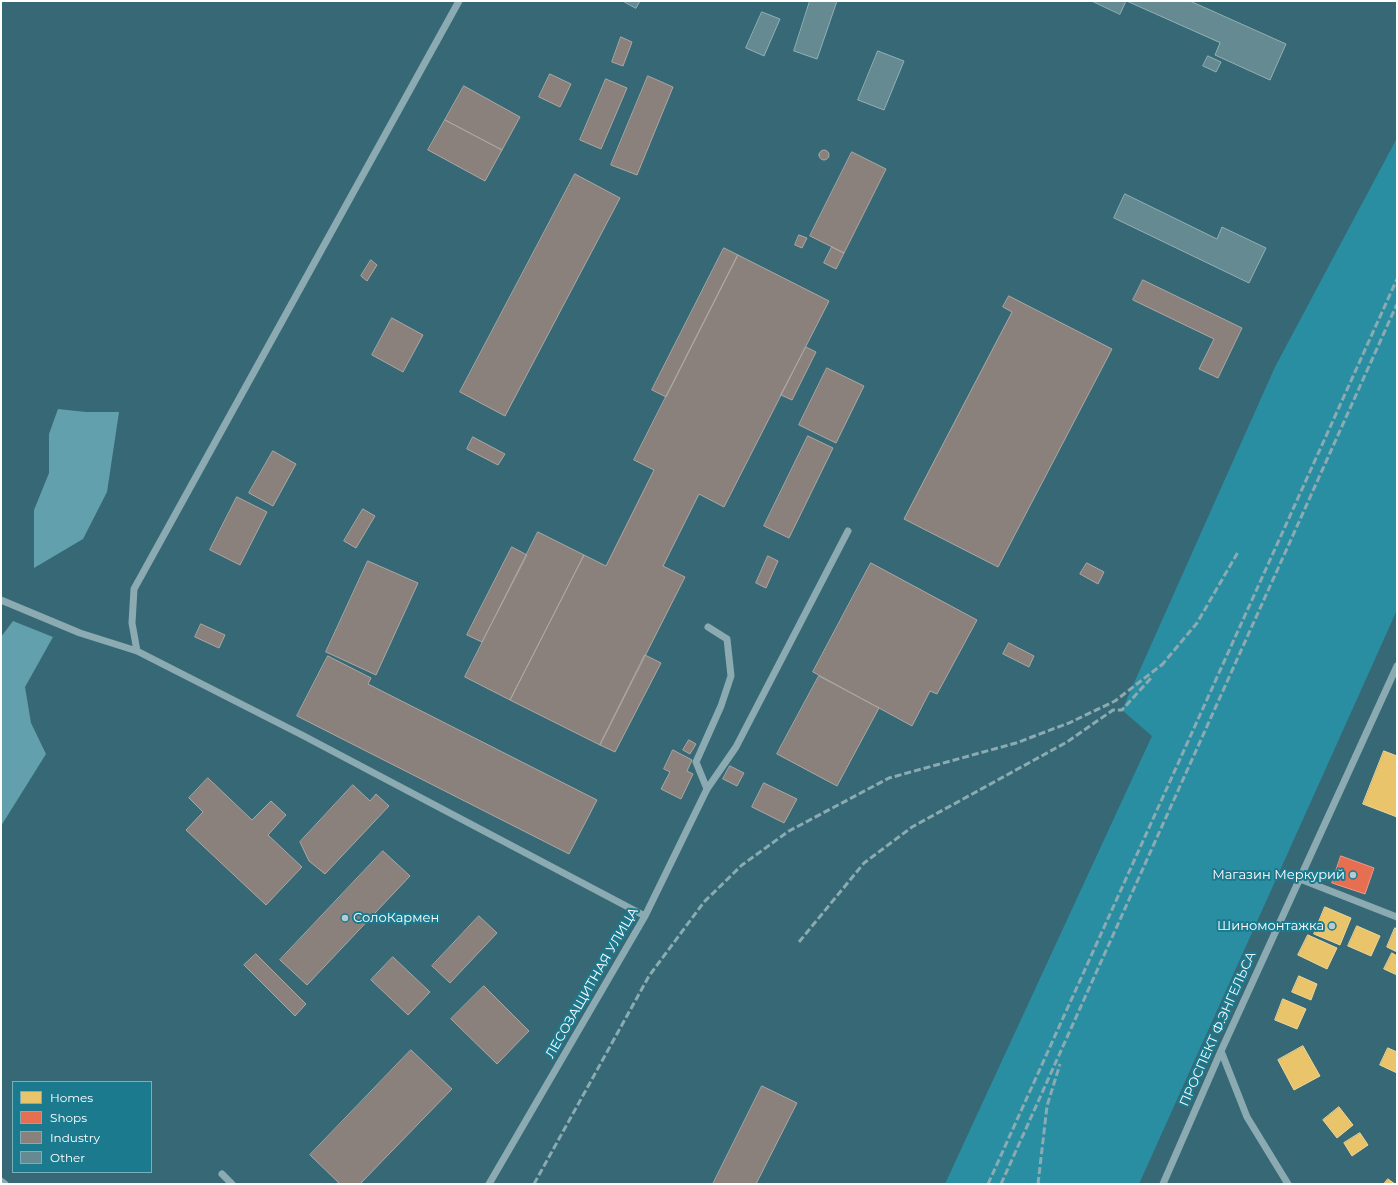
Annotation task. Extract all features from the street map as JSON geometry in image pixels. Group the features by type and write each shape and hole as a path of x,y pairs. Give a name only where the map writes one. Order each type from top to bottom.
{"street":[{"path":"137,651 132,623 134,589 459,1"},
{"name":"ЛЕСОЗАЩИТНАЯ УЛИЦА","path":"489,1184 645,916 707,789 736,747 848,531"},
{"path":"1,600 80,633 137,651 302,735 645,916"},
{"path":"707,789 696,762 721,706 731,676 727,639 708,627"},
{"name":"ПРОСПЕКТ Ф.ЭНГЕЛЬСА","path":"1163,1184 1221,1051 1397,666"},
{"path":"1300,879 1397,917"},
{"path":"1221,1051 1248,1117 1288,1184"},
{"path":"222,1174 232,1184"},
{"path":"1,1180 5,1184"}],"shaded area":[{"path":"1397,138 1397,610 1139,1184 945,1184 1152,736 1122,710 1275,367"},
{"path":"58,409 86,412 119,412 107,492 83,539 34,568 34,510 49,473 49,434"},
{"path":"13,621 53,637 25,687 31,723 46,754 1,826 1,637"}],"building: Homes":[{"path":"1384,751 1397,756 1397,817 1363,804"},
{"name":"Шиномонтажка","path":"1325,907 1351,918 1340,945 1314,934"},
{"path":"1357,926 1380,936 1371,956 1348,946"},
{"path":"1395,928 1397,929 1397,952 1387,947"},
{"path":"1308,935 1337,948 1327,969 1298,955"},
{"path":"1392,953 1397,956 1397,975 1384,969"},
{"path":"1299,976 1317,984 1311,1000 1292,992"},
{"path":"1283,999 1306,1009 1297,1029 1275,1020"},
{"path":"1303,1046 1320,1076 1294,1090 1278,1060"},
{"path":"1388,1048 1397,1052 1397,1073 1380,1065"},
{"path":"1339,1107 1353,1125 1337,1138 1323,1120"},
{"path":"1360,1133 1368,1145 1352,1156 1344,1143"},
{"path":"1388,1179 1395,1184 1384,1184"}],"building: Shops":[{"name":"Магазин Меркурий","path":"1341,856 1374,868 1365,894 1332,883"}],"building: Industry":[{"path":"621,37 632,42 623,66 612,62"},
{"path":"550,74 571,84 560,107 539,97"},
{"path":"648,76 673,87 637,175 611,165"},
{"path":"606,79 627,88 601,149 580,140"},
{"path":"464,86 520,117 502,150 445,120"},
{"path":"445,120 502,150 485,181 428,150"},
{"path":"822,150 826,150 828,151 828,159 822,160 819,157 819,153"},
{"path":"852,152 886,169 844,253 810,236"},
{"path":"575,174 620,198 505,416 460,392"},
{"path":"799,235 807,238 802,248 795,245"},
{"path":"832,247 844,253 836,269 824,263"},
{"path":"724,248 738,255 666,397 652,390"},
{"path":"738,255 829,301 724,507 699,494 663,566 685,577 600,745 510,700 584,555 606,566 654,470 634,460"},
{"path":"371,260 377,265 367,281 361,276"},
{"path":"1143,280 1242,328 1218,378 1199,369 1214,339 1133,300"},
{"path":"1009,296 1112,349 998,567 904,519 1012,312 1003,307"},
{"path":"392,318 423,335 403,372 372,355"},
{"path":"806,347 816,352 792,400 781,395"},
{"path":"827,368 864,386 836,443 799,425"},
{"path":"808,436 833,448 789,538 764,526"},
{"path":"473,437 505,454 498,465 467,449"},
{"path":"273,451 296,464 273,506 249,493"},
{"path":"237,497 267,512 240,565 210,550"},
{"path":"363,509 375,516 356,548 344,541"},
{"path":"538,532 584,555 510,700 465,677"},
{"path":"512,547 527,555 482,642 467,635"},
{"path":"768,556 778,561 766,588 756,583"},
{"path":"368,561 418,583 376,675 326,652"},
{"path":"871,563 977,620 937,694 930,691 912,726 813,672"},
{"path":"1087,563 1104,572 1098,584 1080,574"},
{"path":"201,624 225,635 219,648 195,637"},
{"path":"1009,643 1034,656 1029,667 1003,654"},
{"path":"645,655 661,663 615,752 600,745"},
{"path":"328,656 371,678 368,684 597,800 569,854 297,716"},
{"path":"819,676 879,708 837,786 777,754"},
{"path":"689,740 696,744 690,754 683,750"},
{"path":"673,750 692,760 687,771 693,774 681,799 661,789 670,772 664,769"},
{"path":"730,766 744,773 737,786 723,779"},
{"path":"208,778 252,820 271,801 286,815 268,835 302,867 266,905 186,830 203,812 189,798"},
{"path":"764,783 797,799 784,823 752,807"},
{"path":"353,785 370,801 376,794 389,806 325,874 309,861 300,842"},
{"name":"СолоКармен","path":"383,851 410,876 307,985 280,960"},
{"path":"479,916 497,933 450,983 432,966"},
{"path":"256,954 306,1004 295,1016 244,965"},
{"path":"393,957 430,992 408,1015 371,980"},
{"path":"484,986 529,1031 497,1064 451,1019"},
{"path":"411,1050 452,1089 360,1184 340,1184 310,1155"},
{"path":"762,1086 797,1103 756,1184 713,1184"}],"building: Other":[{"path":"623,1 640,1 636,8"},
{"path":"810,1 837,1 817,59 794,51"},
{"path":"1092,1 1126,1 1120,14"},
{"path":"1127,1 1190,1 1286,44 1270,80 1215,55 1220,43"},
{"path":"762,12 780,19 764,56 746,48"},
{"path":"878,51 904,61 884,110 858,100"},
{"path":"1208,56 1221,62 1216,72 1203,66"},
{"path":"1125,194 1217,239 1222,227 1266,248 1249,283 1114,218"}],"railway":[{"path":"988,1184 1397,279"},
{"path":"1001,1184 1397,304"},
{"path":"1161,666 1197,623 1238,552"},
{"path":"534,1184 649,976 704,902 742,865 789,831 889,778 1016,743 1069,723 1115,701 1164,663"},
{"path":"799,942 864,863 912,827 1067,742 1113,710 1122,710 1151,678"},
{"path":"1038,1184 1047,1106 1060,1064"}],"place":[{"name":"Магазин Меркурий","path":"1353,875"},
{"name":"СолоКармен","path":"345,918"},
{"name":"Шиномонтажка","path":"1332,926"}]}
